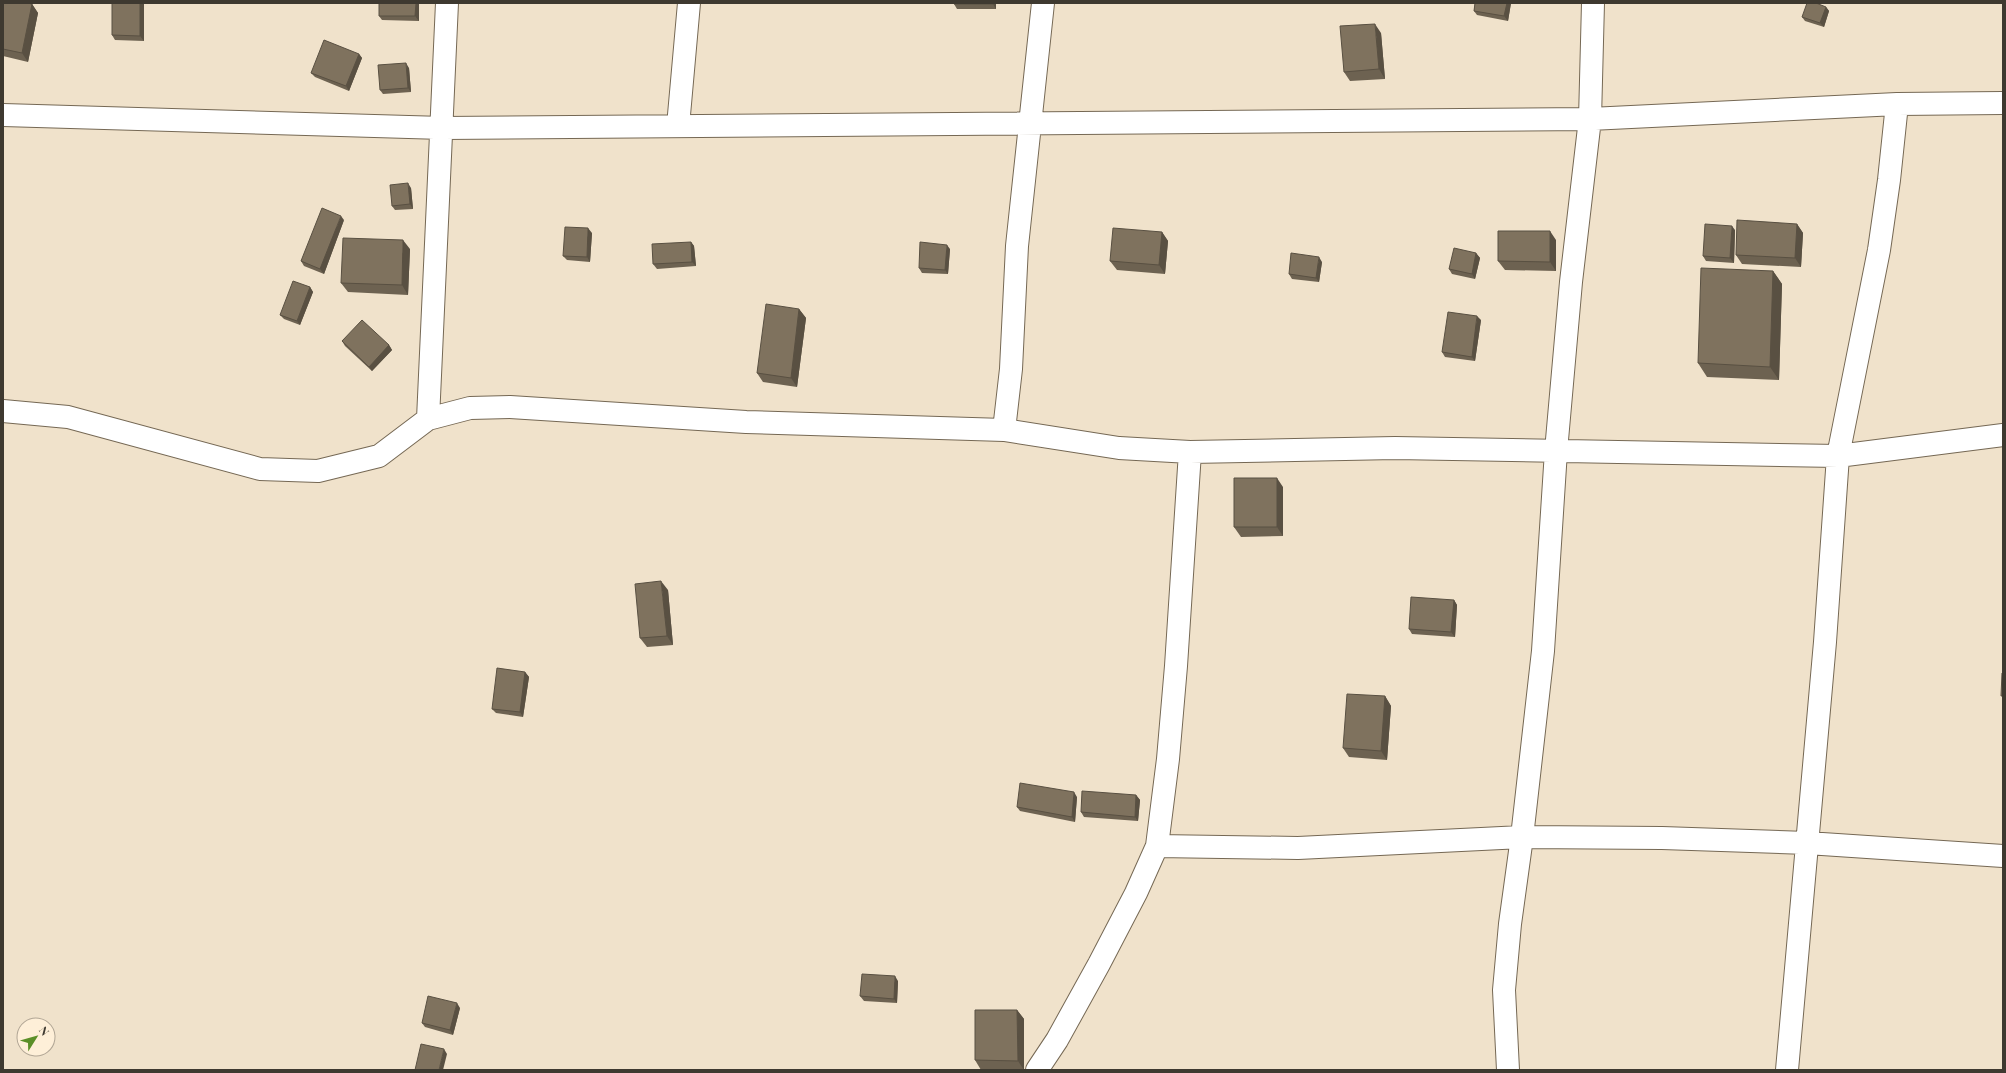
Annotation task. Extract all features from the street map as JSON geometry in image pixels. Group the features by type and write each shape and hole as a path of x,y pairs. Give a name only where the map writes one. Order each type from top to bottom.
{"street":[{"path":"428,419 447,3"},
{"path":"678,126 689,3"},
{"path":"1004,430 1011,369 1017,246 1029,122 1043,3"},
{"path":"1508,1070 1504,990 1510,924 1522,837 1543,651 1556,451 1571,282 1590,118 1593,3"},
{"path":"3,115 442,128 1590,118 1898,104 2003,103"},
{"path":"1787,1070 1825,642 1838,456 1878,250 1889,180 1898,104"},
{"path":"3,411 68,417 260,469 318,471 379,456 428,419 470,408 510,407 746,422 1004,430 1120,448 1190,452 1395,448 1838,456 2003,435"},
{"path":"1037,1070 1057,1040 1099,964 1136,894 1157,846 1168,759 1176,666 1190,452"},
{"path":"1157,846 1298,848 1522,837 1662,838 1807,843 2003,856"}],"building":[{"path":"3,3 32,4 22,53 3,49"},
{"path":"112,3 140,3 140,36 112,35"},
{"path":"379,3 416,3 415,16 379,16"},
{"path":"953,3 993,3 993,4 954,4"},
{"path":"1475,3 1507,3 1504,16 1474,11"},
{"path":"1807,3 1816,3 1826,7 1820,23 1802,17"},
{"path":"1375,24 1379,69 1344,72 1340,26"},
{"path":"324,40 359,54 346,86 311,73"},
{"path":"406,63 408,88 380,90 378,65"},
{"path":"408,183 410,204 392,206 390,185"},
{"path":"322,208 341,216 320,269 301,261"},
{"path":"1737,220 1797,224 1795,258 1736,255"},
{"path":"1705,224 1732,226 1730,258 1703,256"},
{"path":"565,227 588,228 587,257 563,256"},
{"path":"1113,228 1162,232 1159,265 1110,261"},
{"path":"1498,231 1550,231 1550,262 1498,261"},
{"path":"343,238 403,240 402,285 341,283"},
{"path":"691,242 692,262 653,264 652,244"},
{"path":"920,242 947,245 945,270 919,268"},
{"path":"1454,248 1476,253 1472,274 1449,269"},
{"path":"1291,253 1319,257 1316,278 1289,274"},
{"path":"1701,268 1773,271 1770,367 1698,363"},
{"path":"293,281 310,287 297,321 280,315"},
{"path":"766,304 799,309 791,378 757,373"},
{"path":"1448,312 1477,316 1472,357 1442,352"},
{"path":"362,320 389,345 369,367 342,341"},
{"path":"1234,478 1277,478 1277,527 1234,527"},
{"path":"661,581 667,636 640,638 635,584"},
{"path":"1411,597 1454,600 1451,632 1409,629"},
{"path":"497,668 525,672 520,712 492,709"},
{"path":"2002,673 2003,696 2001,696"},
{"path":"1347,694 1385,696 1381,751 1343,748"},
{"path":"1020,783 1074,792 1072,817 1017,807"},
{"path":"1082,791 1136,795 1135,817 1081,812"},
{"path":"862,974 895,976 894,999 860,996"},
{"path":"428,996 457,1003 450,1030 422,1023"},
{"path":"975,1010 1017,1010 1018,1061 975,1060"},
{"path":"421,1044 444,1049 439,1070 415,1070"}]}
